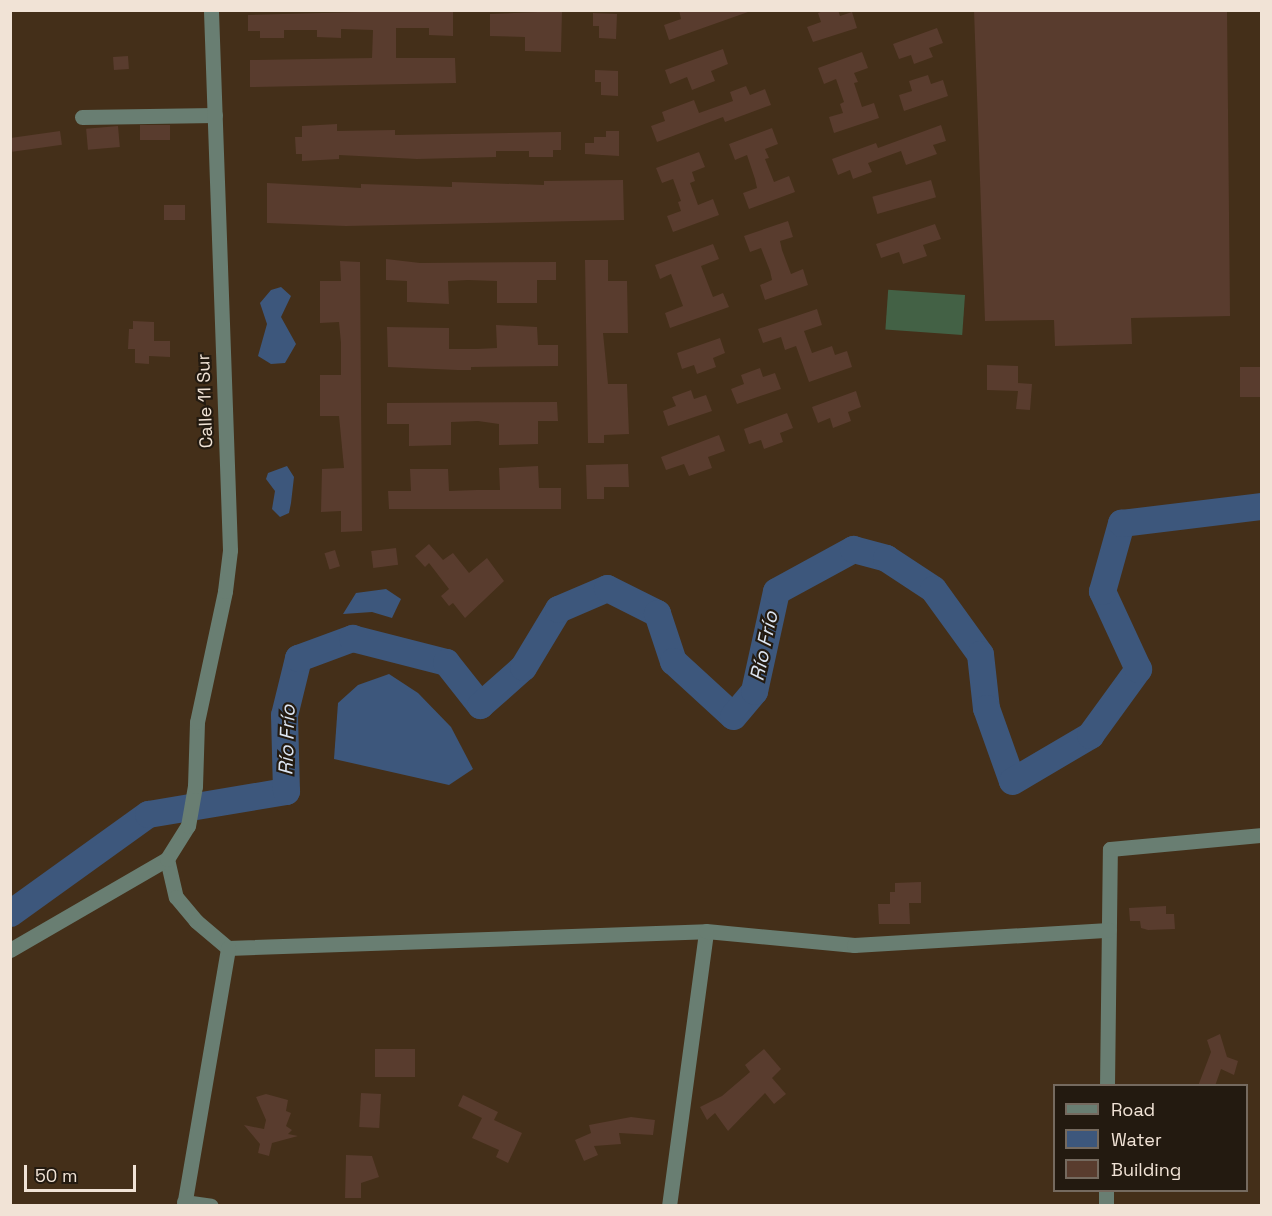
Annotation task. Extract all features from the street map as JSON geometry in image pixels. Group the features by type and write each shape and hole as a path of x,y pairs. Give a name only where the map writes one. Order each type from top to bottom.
{"street":[{"name":"Calle 11 Sur","path":"166,859 188,826 195,786 197,722 220,622 230,550 211,10"},
{"path":"82,117 215,115"},
{"path":"1107,1084 1110,849 1262,835"},
{"path":"10,951 166,859 176,897 196,921 228,948 706,931 854,945 1109,930"},
{"path":"669,1206 706,931"},
{"path":"211,1206 184,1204 228,948"}],"green space":[{"path":"888,290 965,295 962,335 885,330"}],"water":[{"path":"281,287 291,296 281,317 296,344 285,363 271,364 258,356 267,324 260,303 271,290"},
{"path":"287,466 294,477 291,503 289,513 280,517 272,509 275,491 266,479 268,473"},
{"path":"386,589 401,599 392,618 372,612 343,614 356,593"},
{"path":"389,674 418,693 451,727 473,769 449,785 334,759 338,703 358,685"}],"building":[{"path":"453,10 453,36 429,35 429,28 396,28 396,58 455,58 456,83 250,87 250,60 372,58 373,30 341,29 341,38 317,37 317,30 284,30 284,38 260,38 260,31 248,31 248,15"},
{"path":"679,10 748,10 748,12 669,40 664,25 681,19"},
{"path":"838,10 840,16 852,12 857,28 813,42 807,27 821,22 818,13"},
{"path":"974,10 1227,10 1230,316 1131,318 1132,344 1055,346 1054,320 985,321"},
{"path":"562,11 561,52 525,51 525,37 490,36 490,14"},
{"path":"593,13 617,14 616,39 599,38 599,26 593,26"},
{"path":"937,28 943,43 929,48 933,57 914,64 911,55 899,59 893,44"},
{"path":"723,49 728,64 711,71 715,81 692,90 687,77 670,84 665,70"},
{"path":"862,52 868,68 854,73 858,82 854,83 862,107 874,103 879,118 834,133 829,117 843,113 840,104 844,102 836,79 824,84 818,68"},
{"path":"128,56 129,69 114,70 113,57"},
{"path":"595,70 618,71 618,96 601,95 601,82 595,82"},
{"path":"928,75 931,84 943,80 948,96 904,111 899,95 912,91 909,81"},
{"path":"746,86 750,95 765,89 771,105 725,122 723,117 657,142 651,126 665,121 662,112 694,100 699,113 733,101 730,92"},
{"path":"337,124 337,131 395,130 395,135 561,132 561,150 553,150 553,157 529,157 529,151 496,151 496,157 417,159 339,155 339,159 302,161 302,154 296,154 295,137 302,137 302,126"},
{"path":"140,125 170,125 170,140 140,140"},
{"path":"941,125 946,141 933,145 937,154 906,165 901,151 868,163 872,172 853,179 850,170 838,175 832,159 876,143 878,148"},
{"path":"118,126 120,147 88,150 86,129"},
{"path":"772,128 778,144 765,149 769,158 765,159 774,182 789,176 795,192 749,209 743,193 757,188 755,179 747,155 735,160 729,144"},
{"path":"60,131 62,145 12,152 10,138"},
{"path":"606,131 619,131 619,156 585,154 585,143 594,143 594,137 606,137"},
{"path":"699,152 705,167 692,172 695,181 690,183 698,205 713,199 719,215 673,232 667,216 681,211 678,202 681,201 673,179 662,183 656,168"},
{"path":"623,180 624,220 346,226 267,223 267,183 361,188 361,184 452,187 452,182 544,185 544,181"},
{"path":"931,180 936,197 877,214 872,197"},
{"path":"164,205 185,205 185,220 164,220"},
{"path":"788,221 793,237 780,241 782,250 791,274 803,269 808,285 765,300 760,285 772,280 770,271 761,248 750,252 744,236"},
{"path":"935,224 941,239 923,245 927,256 903,264 899,252 881,258 876,244"},
{"path":"713,244 719,259 701,266 713,297 723,293 729,307 670,328 665,313 683,306 671,274 660,279 655,265"},
{"path":"386,259 420,263 556,262 556,280 537,280 537,303 497,303 497,281 468,280 448,281 449,304 407,302 407,281 386,280"},
{"path":"585,260 608,260 608,281 627,281 628,333 603,333 608,384 627,384 629,434 604,435 604,443 588,443"},
{"path":"340,261 360,262 362,531 341,532 341,511 321,512 322,469 344,468 339,416 320,416 320,375 341,375 341,343 339,322 320,323 320,281 341,281"},
{"path":"817,309 822,325 804,331 812,353 832,346 835,355 847,351 852,367 809,382 796,346 785,350 781,337 763,343 758,329"},
{"path":"133,321 154,322 154,341 170,341 170,357 149,356 149,364 135,363 135,349 128,349 129,329 133,329"},
{"path":"496,325 537,327 538,345 558,345 558,366 471,367 471,370 388,367 387,327 449,328 449,349 477,349 497,348"},
{"path":"720,338 725,353 713,358 716,367 697,374 694,365 682,369 677,353"},
{"path":"987,365 1018,366 1018,383 1032,384 1030,410 1016,409 1018,391 987,390"},
{"path":"1240,367 1262,367 1262,397 1240,397"},
{"path":"760,368 763,377 775,373 781,389 737,404 731,389 744,384 741,375"},
{"path":"691,390 694,399 706,395 712,411 668,426 663,411 676,406 672,397"},
{"path":"856,391 861,407 848,412 851,421 833,428 830,418 818,423 812,407"},
{"path":"557,402 558,421 538,421 538,444 499,445 499,424 478,421 451,422 451,445 409,446 409,424 387,424 387,403"},
{"path":"787,413 793,428 780,433 783,442 764,449 761,440 749,444 744,429"},
{"path":"719,435 725,451 708,457 712,468 689,476 684,464 666,470 661,457"},
{"path":"628,464 629,487 604,487 604,499 587,499 586,465"},
{"path":"538,466 539,488 561,488 561,509 389,509 388,491 411,491 410,469 448,469 449,491 500,490 499,468"},
{"path":"429,544 443,560 453,553 469,573 487,558 504,581 465,618 453,603 449,606 441,596 449,589 429,563 425,567 415,556"},
{"path":"396,548 398,565 373,568 371,551"},
{"path":"335,550 340,566 329,569 324,553"},
{"path":"921,882 921,903 909,903 910,924 879,924 878,904 890,904 890,892 895,892 895,883"},
{"path":"1166,906 1166,914 1174,914 1175,929 1148,930 1141,928 1140,921 1130,921 1129,908"},
{"path":"1220,1034 1227,1057 1238,1061 1234,1075 1221,1069 1216,1084 1199,1084 1211,1052 1207,1040"},
{"path":"375,1049 415,1049 415,1077 375,1077"},
{"path":"764,1049 781,1069 772,1078 786,1094 774,1104 765,1093 728,1131 715,1113 707,1120 700,1107 722,1096 750,1072 745,1065"},
{"path":"361,1093 381,1094 379,1128 359,1127"},
{"path":"266,1094 288,1100 286,1111 291,1113 286,1126 292,1130 288,1134 298,1136 272,1143 269,1156 258,1153 260,1144 244,1125 264,1129 266,1120 256,1097"},
{"path":"463,1095 498,1112 494,1120 522,1133 508,1163 496,1157 499,1150 472,1138 482,1118 458,1106"},
{"path":"631,1117 655,1120 653,1135 619,1133 621,1144 594,1146 598,1155 584,1161 575,1140 591,1133 589,1125"},
{"path":"346,1155 372,1156 379,1177 361,1183 361,1198 345,1198"}],"waterway":[{"name":"Río Frío","path":"10,913 148,814 286,791 284,715 298,658 352,638 446,662 480,705 523,667 558,609 607,588 657,613 673,661 733,716 754,691 776,591 853,549 886,558 933,589 980,654 986,708 1012,781 1090,735 1138,669 1102,591 1121,523 1262,506"}]}
